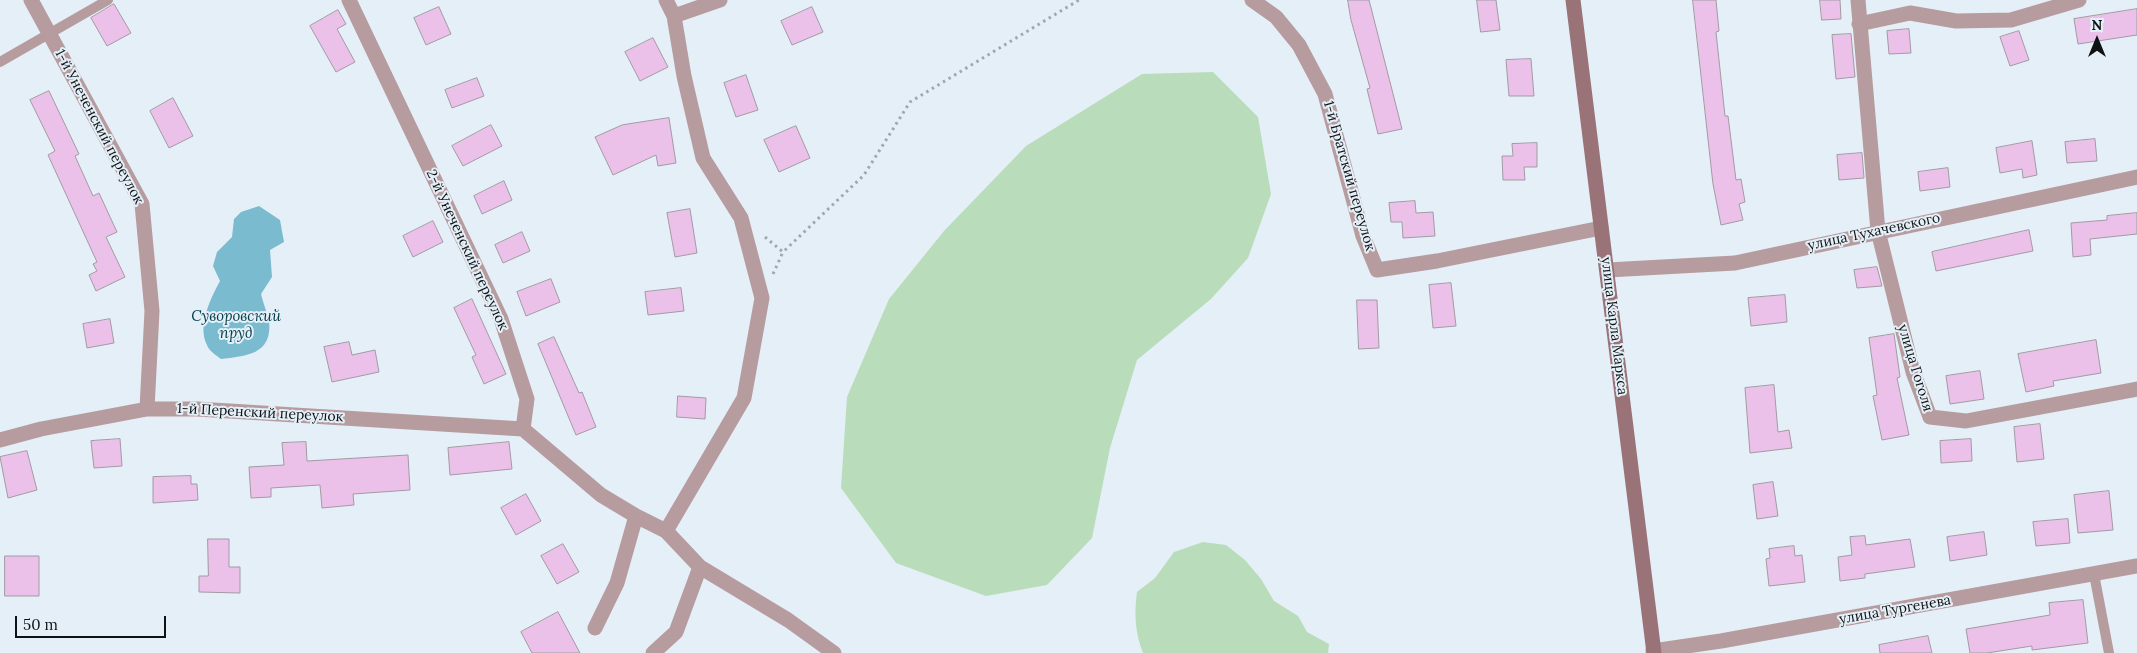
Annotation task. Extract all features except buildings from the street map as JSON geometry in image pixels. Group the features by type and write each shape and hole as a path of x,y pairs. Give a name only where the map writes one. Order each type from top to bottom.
{"main road":[{"name":"улица Карла Маркса","path":"1573,0 1654,652"}],"street":[{"name":"1-й Унеченский переулок","path":"31,0 142,204 152,311 147,409"},
{"name":"2-й Унеченский переулок","path":"349,0 501,319 527,399 522,429"},
{"path":"666,0 674,16 684,76 703,158 741,218 762,298 744,398 666,530"},
{"path":"674,16 720,0"},
{"name":"1-й Братский переулок","path":"1252,0 1276,17 1299,45 1325,94 1363,236 1377,270 1446,260 1602,228"},
{"path":"1858,0 1878,231"},
{"path":"1859,24 1910,13 1956,21 2011,20 2062,2 2079,0"},
{"name":"улица Тухачевского","path":"1608,270 1735,263 2137,177"},
{"name":"улица Гоголя","path":"1878,231 1913,372 1930,417 1966,421 2137,389"},
{"name":"1-й Перенский переулок","path":"0,440 41,429 147,409 197,409 522,429"},
{"path":"522,429 600,495 636,516 666,530 700,568 788,620 834,653"},
{"path":"595,628 617,583 636,516"},
{"name":"улица Тургенева","path":"1654,652 2137,566"},
{"path":"653,653 676,632 700,568"}],"lane":[{"path":"0,62 108,0"},
{"path":"2094,574 2109,653"}],"path":[{"path":"741,218 783,252 864,175 910,102 1079,0"}],"green space":[{"path":"1213,72 1258,117 1271,194 1248,258 1211,299 1137,360 1110,448 1092,538 1047,585 986,596 896,563 841,488 847,397 889,299 944,231 1026,146 1142,74"},
{"path":"1203,542 1226,545 1245,560 1261,579 1274,601 1298,616 1307,632 1329,644 1328,653 1143,653 1136,623 1137,592 1155,578 1174,552"}],"water":[{"name":"Суворовский пруд","path":"259,206 280,220 284,242 270,250 272,277 261,294 269,321 267,341 256,352 239,357 221,359 208,347 204,337 206,312 220,281 213,266 217,252 232,237 234,219 241,212"}]}
